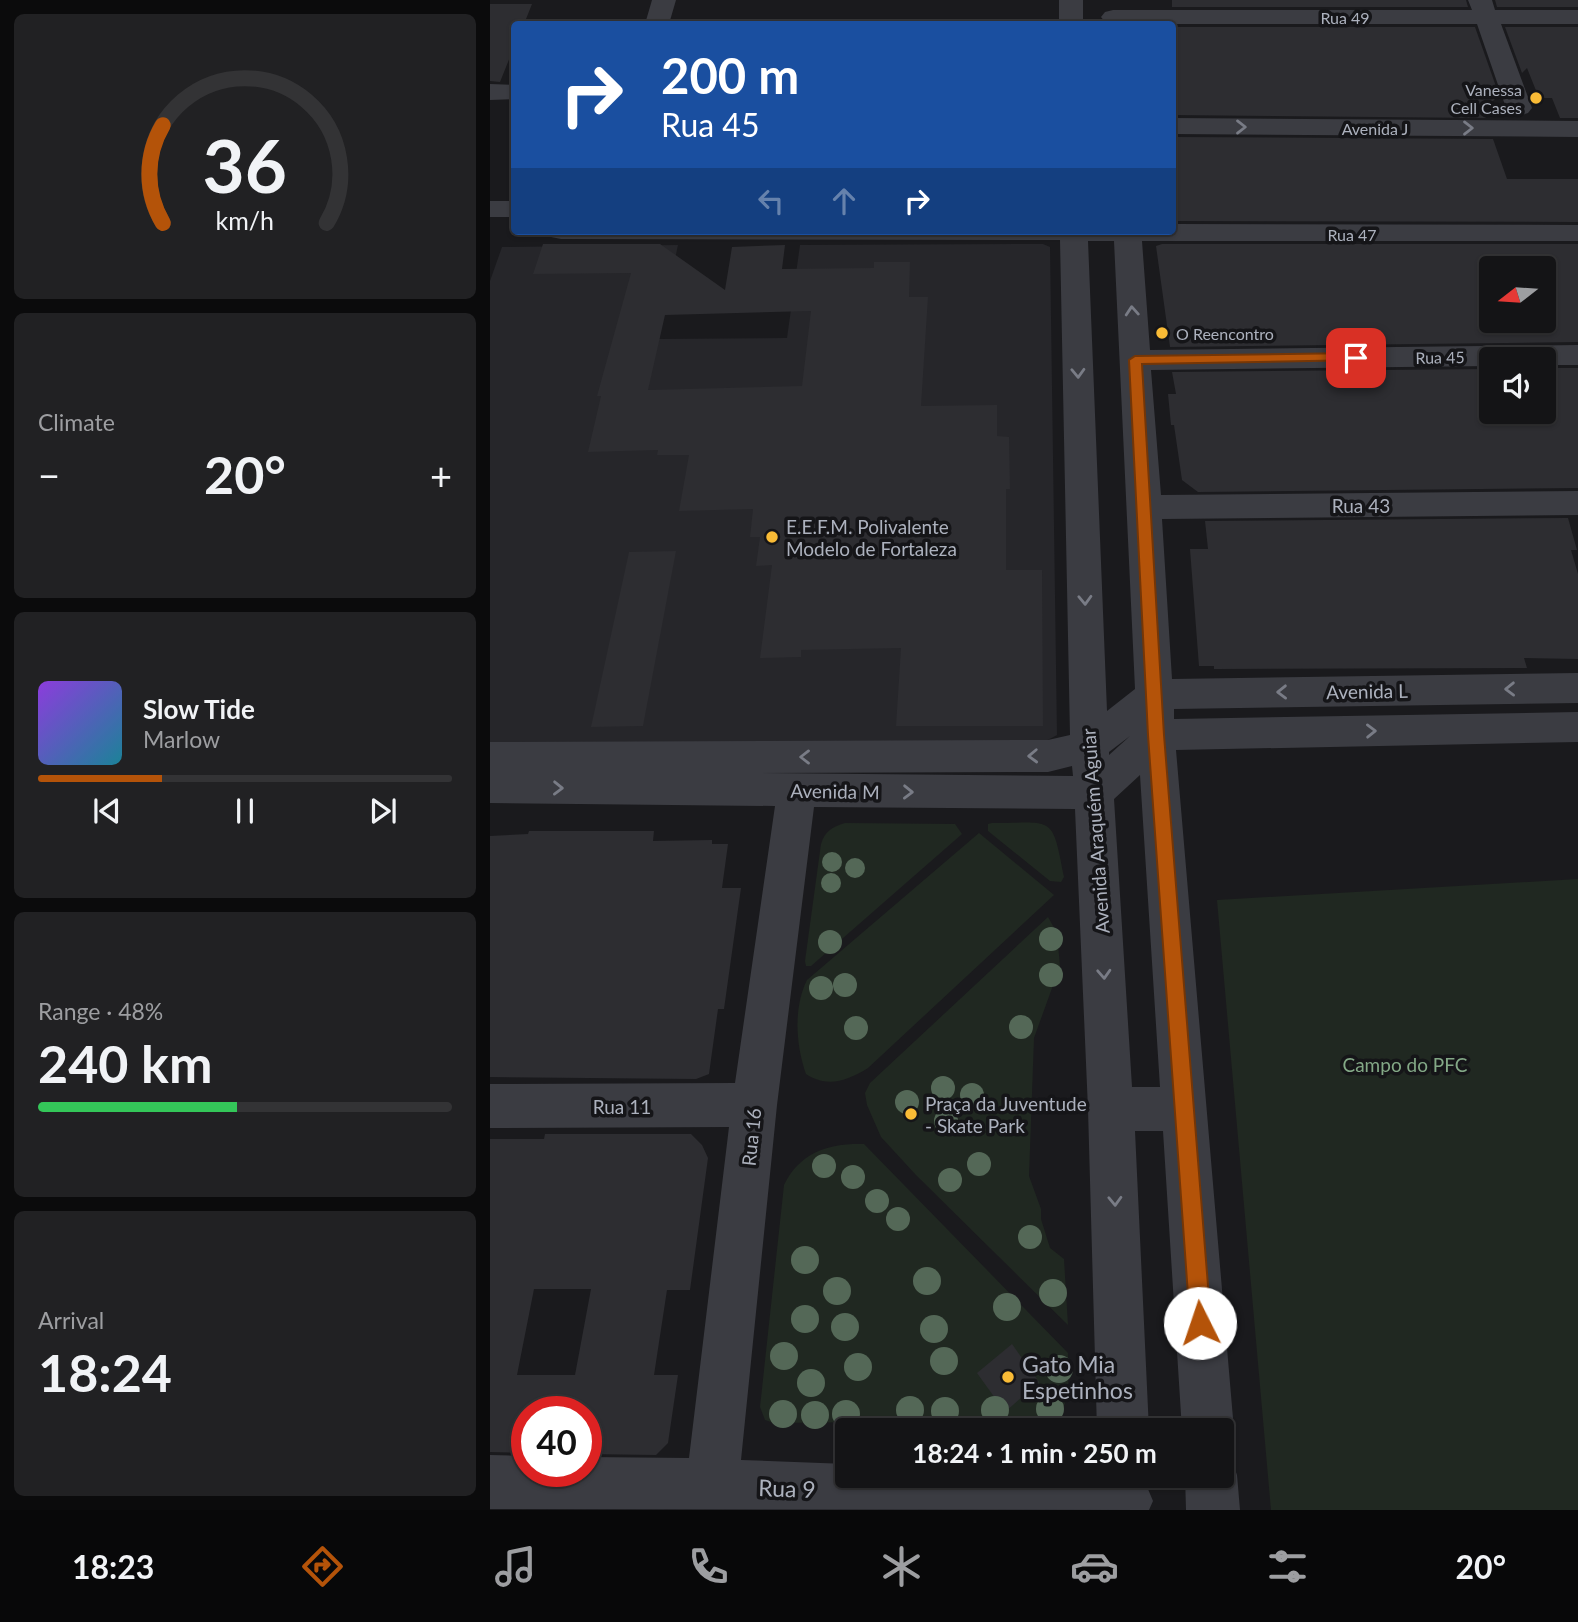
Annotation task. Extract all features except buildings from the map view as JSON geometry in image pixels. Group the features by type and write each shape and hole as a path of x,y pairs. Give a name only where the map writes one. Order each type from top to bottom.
{"street":[{"path":"658,21 664,0"},
{"path":"1071,0 1071,21"},
{"path":"1483,8 1519,108"},
{"name":"Rua 49","path":"1112,14 1483,8 1578,17"},
{"path":"490,92 511,92"},
{"name":"Avenida J","path":"1176,109 1578,107"},
{"name":"Avenida J","path":"1176,126 1578,129"},
{"path":"490,209 511,209"},
{"path":"490,231 511,231"},
{"name":"Rua 47","path":"1176,232 1578,233"},
{"name":"Avenida Araquém Aguiar","path":"1074,235 1089,746 1094,793 1111,1109 1124,1418"},
{"path":"1127,235 1156,694 1156,735 1207,1418"},
{"name":"Rua 45","path":"1135,360 1578,355"},
{"name":"Rua 43","path":"1145,507 1578,503"},
{"name":"Avenida L","path":"1156,694 1578,688"},
{"name":"Avenida M","path":"490,758 1048,756 1089,746 1156,694"},
{"name":"Avenida L","path":"1156,735 1578,727"},
{"path":"1094,793 1156,735"},
{"name":"Avenida M","path":"490,787 1094,793"},
{"name":"Rua 16","path":"712,1485 754,1105 797,790"},
{"name":"Rua 11","path":"490,1106 754,1105"},
{"path":"1111,1109 1186,1109"},
{"name":"Rua 9","path":"490,1482 1126,1495"},
{"path":"1212,1488 1213,1510"}],"shaded area":[{"name":"E.E.F.M. Polivalente Modelo de Fortaleza","path":"1043,244 1050,247 1057,735 1046,741 490,746 490,281 502,247 678,245 658,339 787,338 800,245"}],"green space":[{"path":"845,823 955,824 962,834 811,966 806,966 821,844 830,830"},
{"path":"1039,823 1047,826 1056,842 1064,877 1061,882 1050,881 988,831 988,824"},
{"path":"979,833 1054,895 868,1068 852,1076 829,1082 806,1074 797,1027 807,980"},
{"name":"Campo do PFC","path":"1578,879 1578,1510 1271,1510 1217,900"},
{"path":"1048,917 1057,933 1060,966 1034,1038 1029,1176 1041,1209 1041,1219 1050,1248 1064,1259 1068,1325 881,1137 867,1105 865,1093 870,1083"},
{"path":"864,1144 1068,1353 1068,1391 1062,1408 1055,1414 1044,1418 835,1418 835,1422 774,1423 765,1420 760,1407 784,1185 807,1157 828,1148"}],"place":[{"name":"Vanessa Cell Cases","path":"1536,98"},
{"name":"O Reencontro","path":"1162,333"},
{"name":"E.E.F.M. Polivalente Modelo de Fortaleza","path":"772,537"},
{"name":"Praça da Juventude - Skate Park","path":"911,1114"},
{"name":"Gato Mia Espetinhos","path":"1008,1377"}],"route":[{"path":"1200,1323 1156,735 1153,640 1135,360 1356,358"}]}
